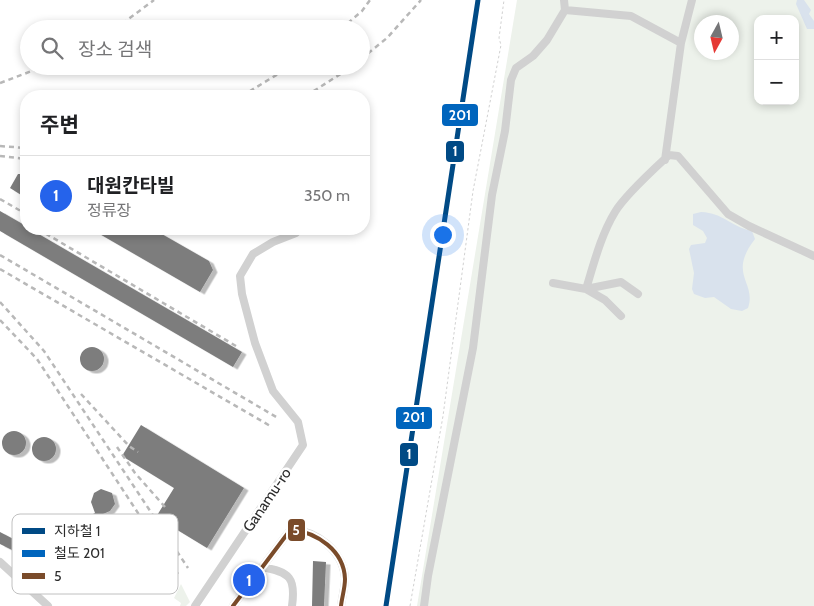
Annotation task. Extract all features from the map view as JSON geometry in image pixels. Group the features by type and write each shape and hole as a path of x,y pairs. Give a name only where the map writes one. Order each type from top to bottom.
{"street":[{"path":"424,606 428,576 471,356 492,195 505,131 511,80 516,68 533,56 547,40 565,10 564,0"},
{"path":"665,160 681,43 692,0"},
{"path":"565,10 631,16 681,43"},
{"path":"586,289 600,244 615,211 670,156 678,156 728,214 749,226 814,256"},
{"name":"Ganamu-ro","path":"195,606 303,444 298,422 273,391 255,343 242,294 240,276 252,254 273,242 291,235"},
{"path":"586,289 621,282 638,294"},
{"path":"553,283 586,289 605,300 621,316"},
{"path":"232,606 292,528 318,537 338,554 345,578 341,606"},
{"path":"0,562 12,573"},
{"path":"262,567 279,570 290,578 294,588 292,606"},
{"path":"35,594 48,606"}],"path":[{"path":"410,606 434,472 472,200 501,45 499,38 504,0"}],"shaded area":[{"path":"517,0 814,0 814,606 417,606"},
{"path":"797,0 804,0 811,10 809,14 814,21 814,29 807,29 796,4"},
{"path":"701,212 721,217 752,231 755,239 743,261 744,277 750,299 748,308 742,311 731,309 714,297 705,298 694,294 692,289 694,273 689,249 691,245 705,243 707,238 703,231 693,225 693,214"},
{"path":"181,584 190,602 186,606 180,606 181,603 174,598 178,594"}],"building":[{"path":"18,174 20,174 20,194 10,188"},
{"path":"0,211 20,223 20,235 40,235 242,352 233,367 0,231"},
{"path":"101,235 164,235 209,261 213,270 200,292"},
{"path":"92,347 97,348 103,354 103,364 97,370 92,371 87,370 81,364 80,359 81,354 87,348"},
{"path":"141,425 244,488 207,548 178,530 178,514 158,514 174,488 122,456"},
{"path":"14,431 19,432 25,438 25,448 19,454 14,455 9,454 3,448 2,443 3,438 9,432"},
{"path":"44,437 49,438 55,444 55,454 49,460 44,461 39,460 33,454 32,449 33,444 39,438"},
{"path":"101,489 112,493 115,504 110,511 103,514 93,514 95,513 91,502 94,493"},
{"path":"0,532 12,538 12,550 0,544"},
{"path":"313,561 326,562 324,606 312,606"}],"railway":[{"path":"127,20 154,0"},
{"path":"352,20 362,11 370,0"},
{"path":"370,52 387,38 421,0"},
{"path":"0,83 21,75"},
{"path":"252,90 276,75"},
{"path":"315,90 339,75"},
{"path":"0,146 20,148"},
{"path":"0,156 20,158"},
{"path":"0,199 20,211"},
{"path":"48,235 236,346"},
{"path":"0,255 278,418"},
{"path":"0,269 272,427"},
{"path":"0,302 44,351 152,514"},
{"path":"0,320 37,359 139,514"},
{"path":"81,394 129,446 138,452"},
{"path":"117,447 135,473 165,507"},
{"path":"178,553 188,568"}],"metro line":[{"name":"1","path":"386,606 478,0"}],"rail line":[{"name":"201","path":"386,606 477,1"}],"transit line":[{"name":"5","path":"233,606 291,529 310,534 319,539 334,551 340,560 345,579 341,606"}],"place":[{"name":"대원칸타빌","path":"249,580"}]}
